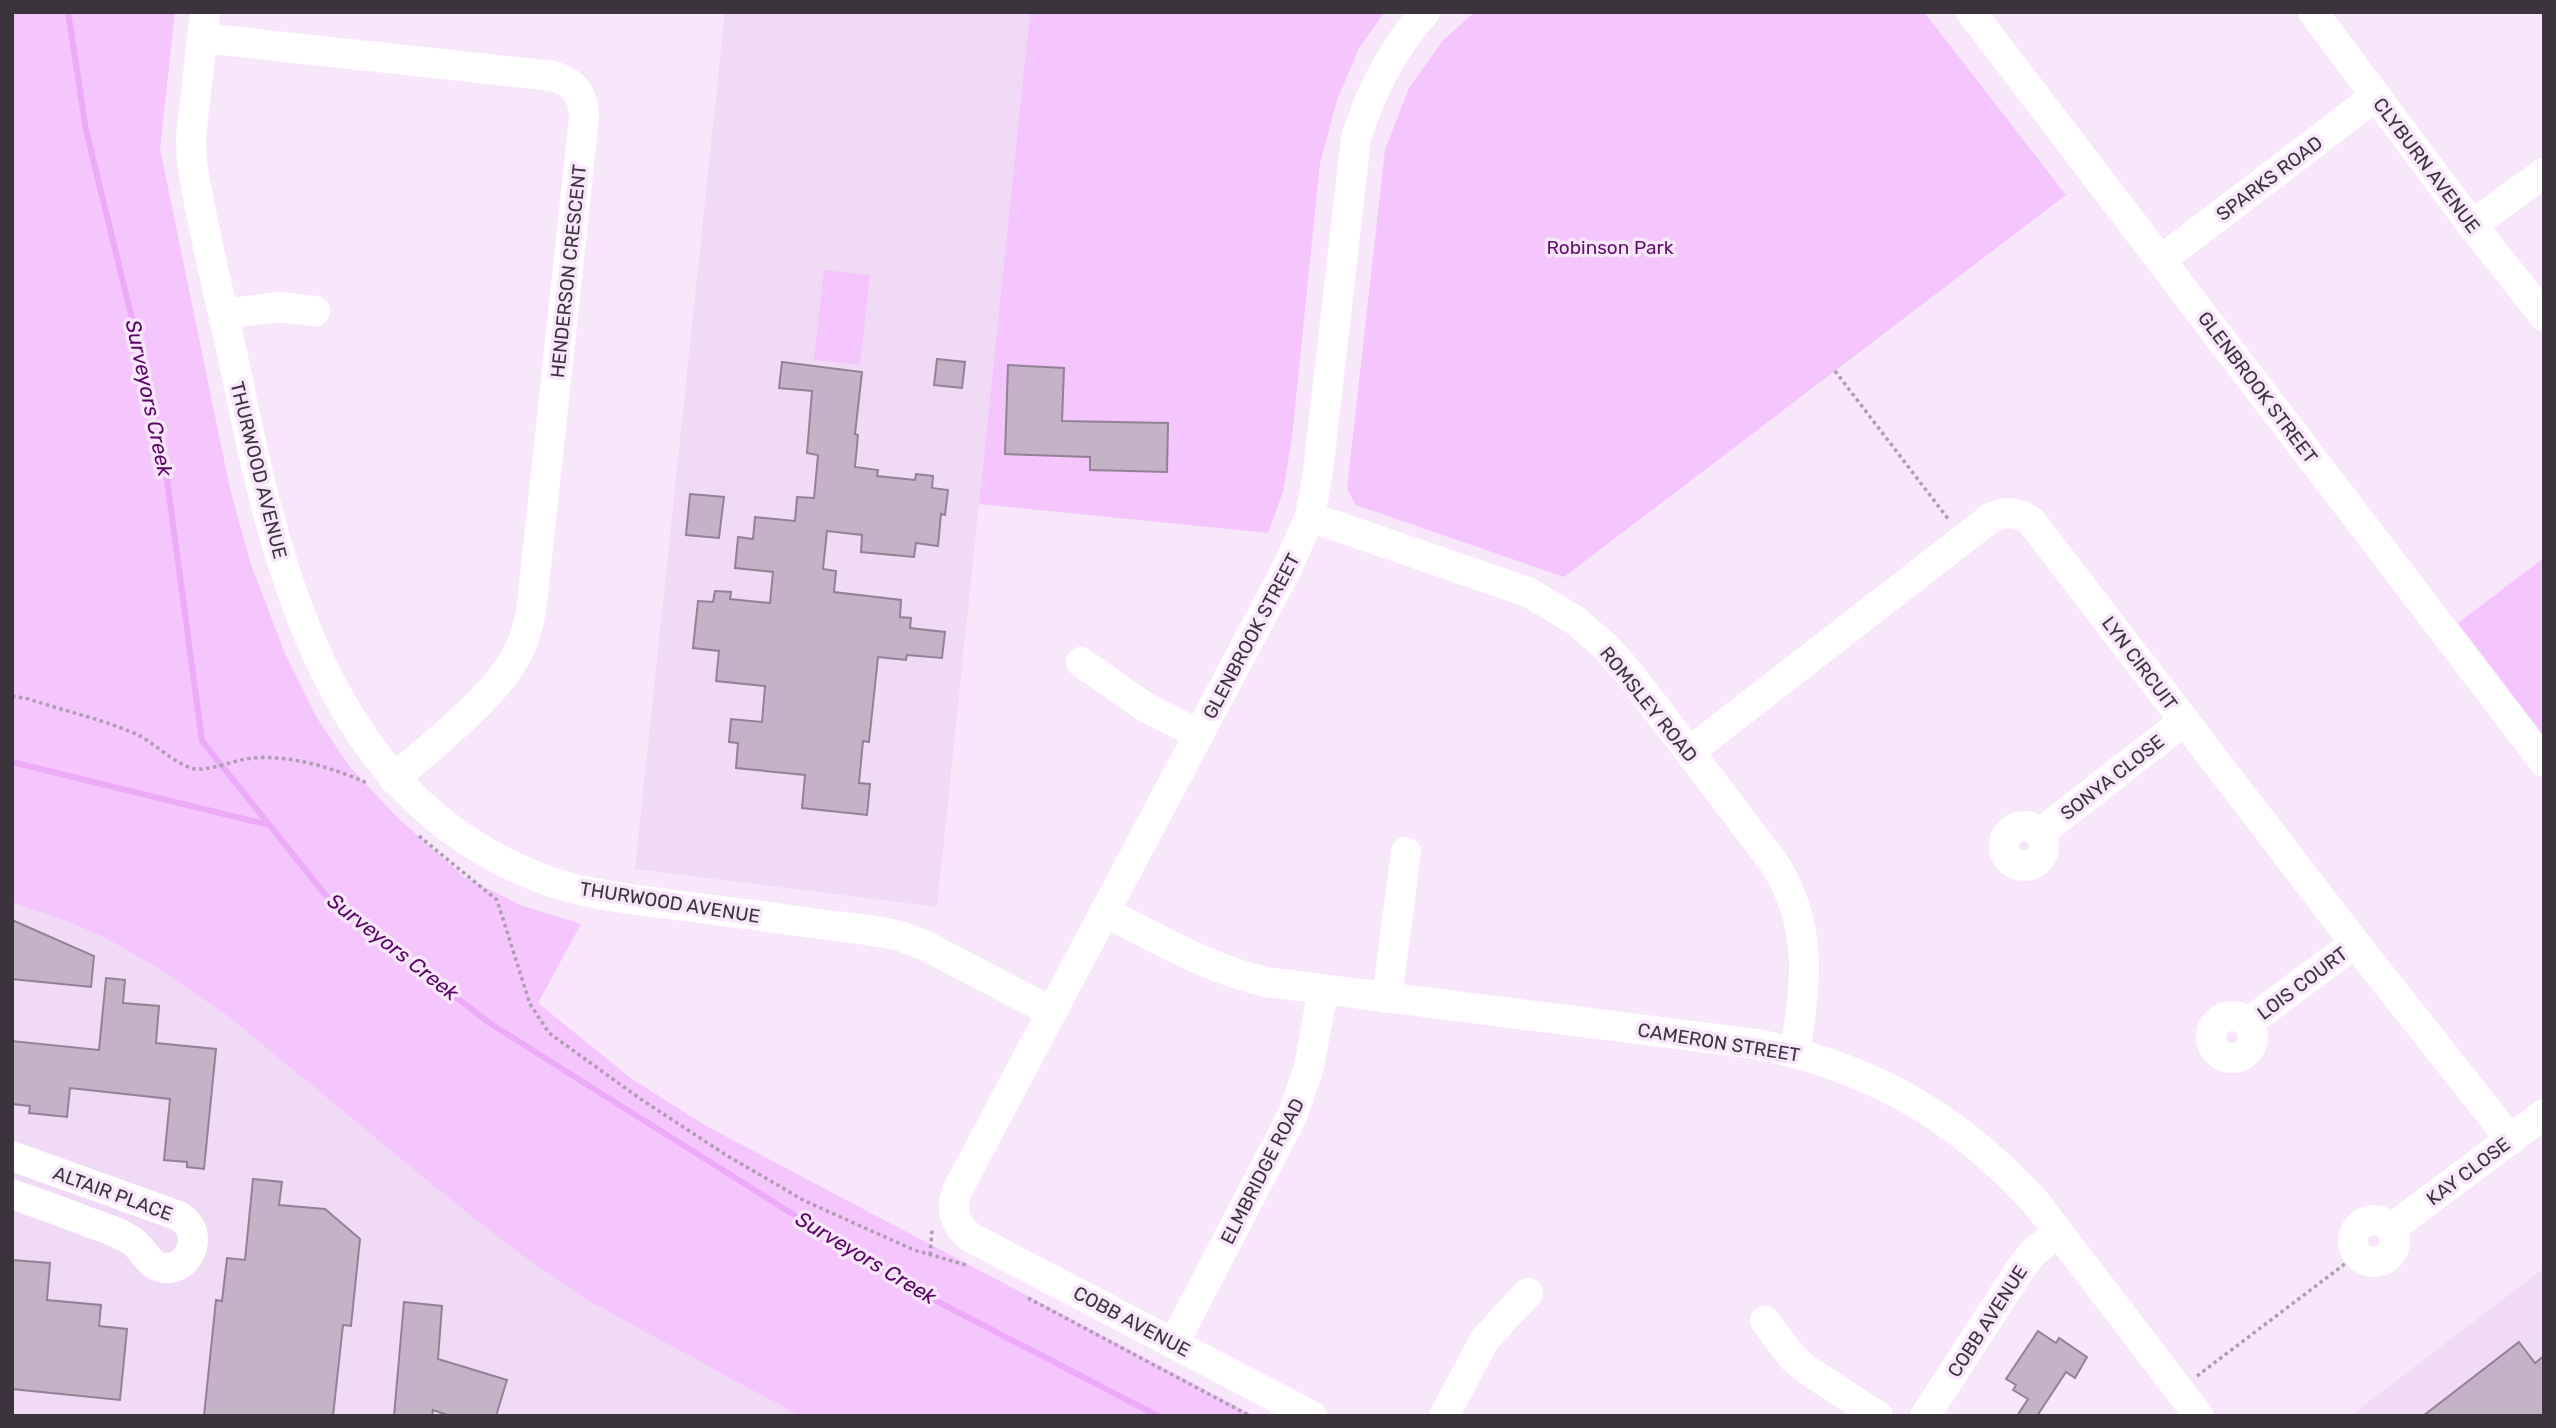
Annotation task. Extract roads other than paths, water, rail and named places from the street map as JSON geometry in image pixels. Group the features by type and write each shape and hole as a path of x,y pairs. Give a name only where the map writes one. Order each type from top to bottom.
{"street":[{"name":"GLENBROOK STREET","path":"944,1226 954,1207 958,1189 1287,568 1310,517 1318,472 1356,138 1370,98 1388,63 1425,12"},
{"name":"GLENBROOK STREET","path":"1971,12 2544,762"},
{"name":"CLYBURN AVENUE","path":"2313,12 2472,225 2544,316"},
{"name":"THURWOOD AVENUE","path":"204,25 191,136 192,162 258,483 283,569 307,631 383,782 425,808 459,836 497,859 536,876 602,895 900,936 926,946 1052,1012"},
{"name":"HENDERSON CRESCENT","path":"204,25 553,76 572,85 583,102 584,118 532,604 526,633 516,656 492,688 383,782"},
{"name":"SPARKS ROAD","path":"2161,260 2376,96"},
{"path":"2472,225 2544,173"},
{"path":"224,314 278,307 315,311"},
{"name":"LYN CIRCUIT","path":"1689,752 1992,517 2004,513 2017,514 2031,521 2355,943 2511,1140"},
{"name":"ROMSLEY ROAD","path":"1310,517 1508,584 1546,601 1584,628 1619,660 1774,863 1794,902 1805,966 1795,1052"},
{"path":"1082,662 1144,707 1199,734"},
{"name":"SONYA CLOSE","path":"2039,833 2184,721"},
{"path":"1387,998 1406,852"},
{"name":"CAMERON STREET","path":"1105,912 1199,960 1230,973 1266,982 1757,1044 1839,1065 1867,1077 1936,1114 2009,1174 2036,1203 2199,1416"},
{"name":"LOIS COURT","path":"2248,1023 2355,943"},
{"name":"ELMBRIDGE ROAD","path":"1174,1343 1293,1114 1310,1067 1323,990"},
{"name":"KAY CLOSE","path":"2392,1228 2544,1114"},
{"name":"ALTAIR PLACE","path":"12,1156 178,1216 187,1222 191,1230 191,1251 177,1266 161,1268 149,1261 131,1240 114,1231 12,1194"},
{"name":"COBB AVENUE","path":"944,1226 970,1237 1312,1416"},
{"name":"COBB AVENUE","path":"1925,1416 2023,1265 2058,1232"},
{"path":"1444,1416 1485,1339 1528,1293"},
{"path":"1765,1321 1793,1358 1807,1370 1878,1416"}],"waterway":[{"name":"Surveyors Creek","path":"68,12 86,130 162,442 202,741 331,902 491,1024 902,1283 1158,1416"},
{"path":"12,762 269,825"}],"park label":[{"name":"Robinson Park","path":"1610,247"}]}
